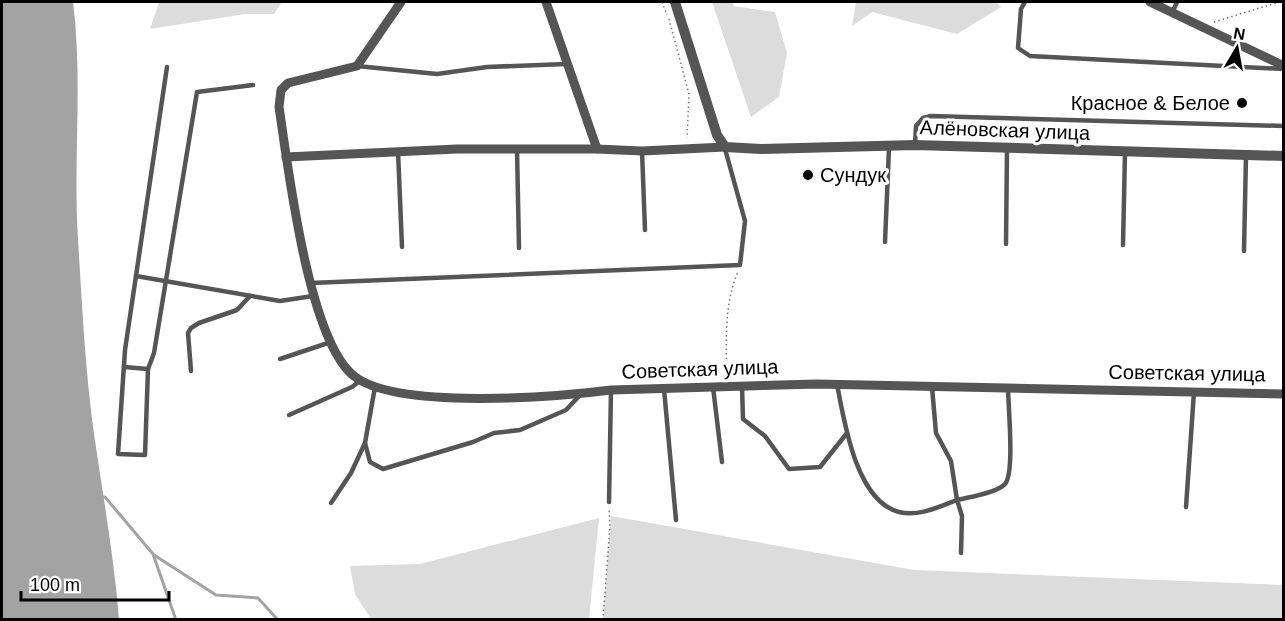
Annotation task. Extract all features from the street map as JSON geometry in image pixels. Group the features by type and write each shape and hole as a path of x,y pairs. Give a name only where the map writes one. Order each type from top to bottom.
{"street":[{"path":"401,2 357,66 288,82 281,90 279,107 286,157 398,151 597,149 642,152 725,147"},
{"path":"546,2 597,149"},
{"path":"675,2 717,135 725,147"},
{"path":"1150,2 1284,67"},
{"name":"Алёновская улица","path":"725,147 760,149 915,145 1284,156"},
{"name":"Советская улица","path":"286,157 313,296 321,319 339,358 352,375 375,387 422,396 486,398 581,394 611,390 837,384 1284,394"}],"lane":[{"path":"1025,2 1021,9 1018,48 1030,56 1284,67"},
{"path":"1172,13 1177,2"},
{"path":"357,66 437,74 487,67 567,63"},
{"path":"167,67 124,367 118,454 145,455 148,369 154,353 197,92 253,85"},
{"path":"915,145 916,126 923,118 931,116 1284,126"},
{"path":"885,242 889,145"},
{"path":"311,283 740,265 745,221 725,147"},
{"path":"1006,244 1007,148"},
{"path":"517,150 519,248"},
{"path":"398,151 402,247"},
{"path":"642,152 645,230"},
{"path":"1123,245 1125,152"},
{"path":"1244,251 1246,155"},
{"path":"136,276 280,301 313,296"},
{"path":"191,371 188,333 191,328 237,310 250,296"},
{"path":"280,359 332,342"},
{"path":"124,367 148,369"},
{"path":"289,415 361,381"},
{"path":"837,384 847,433 860,471 872,494 884,505 899,512 923,512 998,489 1006,483 1010,469 1008,387"},
{"path":"742,386 743,419 765,436 789,470 820,467 847,433"},
{"path":"932,386 936,433 951,461 962,516 961,553"},
{"path":"331,503 351,473 365,443 375,387"},
{"path":"713,387 722,462"},
{"path":"664,388 675,520"},
{"path":"609,502 611,390"},
{"path":"1186,507 1194,392"},
{"path":"365,443 370,462 383,470 473,442 494,433 520,430 566,410 581,394"}],"path":[{"path":"662,2 683,67 689,94 687,136 689,149"},
{"path":"1200,26 1279,2"},
{"path":"728,387 728,322 733,281 740,265"},
{"path":"603,620 610,525 609,502"}],"shaded area":[{"path":"2,2 73,2 78,90 77,209 84,336 91,410 119,619 2,619"},
{"path":"159,2 282,2 274,14 245,14 150,29"},
{"path":"712,2 734,2 733,6 775,12 787,53 779,97 751,117"},
{"path":"856,2 996,2 1001,7 957,34 872,12 852,26"},
{"path":"611,516 914,570 1283,585 1283,619 603,619"},
{"path":"599,518 589,619 371,619 355,594 350,566 420,564"}],"waterway":[{"path":"101,497 105,497 153,554 176,620"},
{"path":"154,555 216,595 258,598 278,620"}],"place":[{"name":"Красное & Белое","path":"1242,103"},
{"name":"Сундук","path":"808,175"}]}
